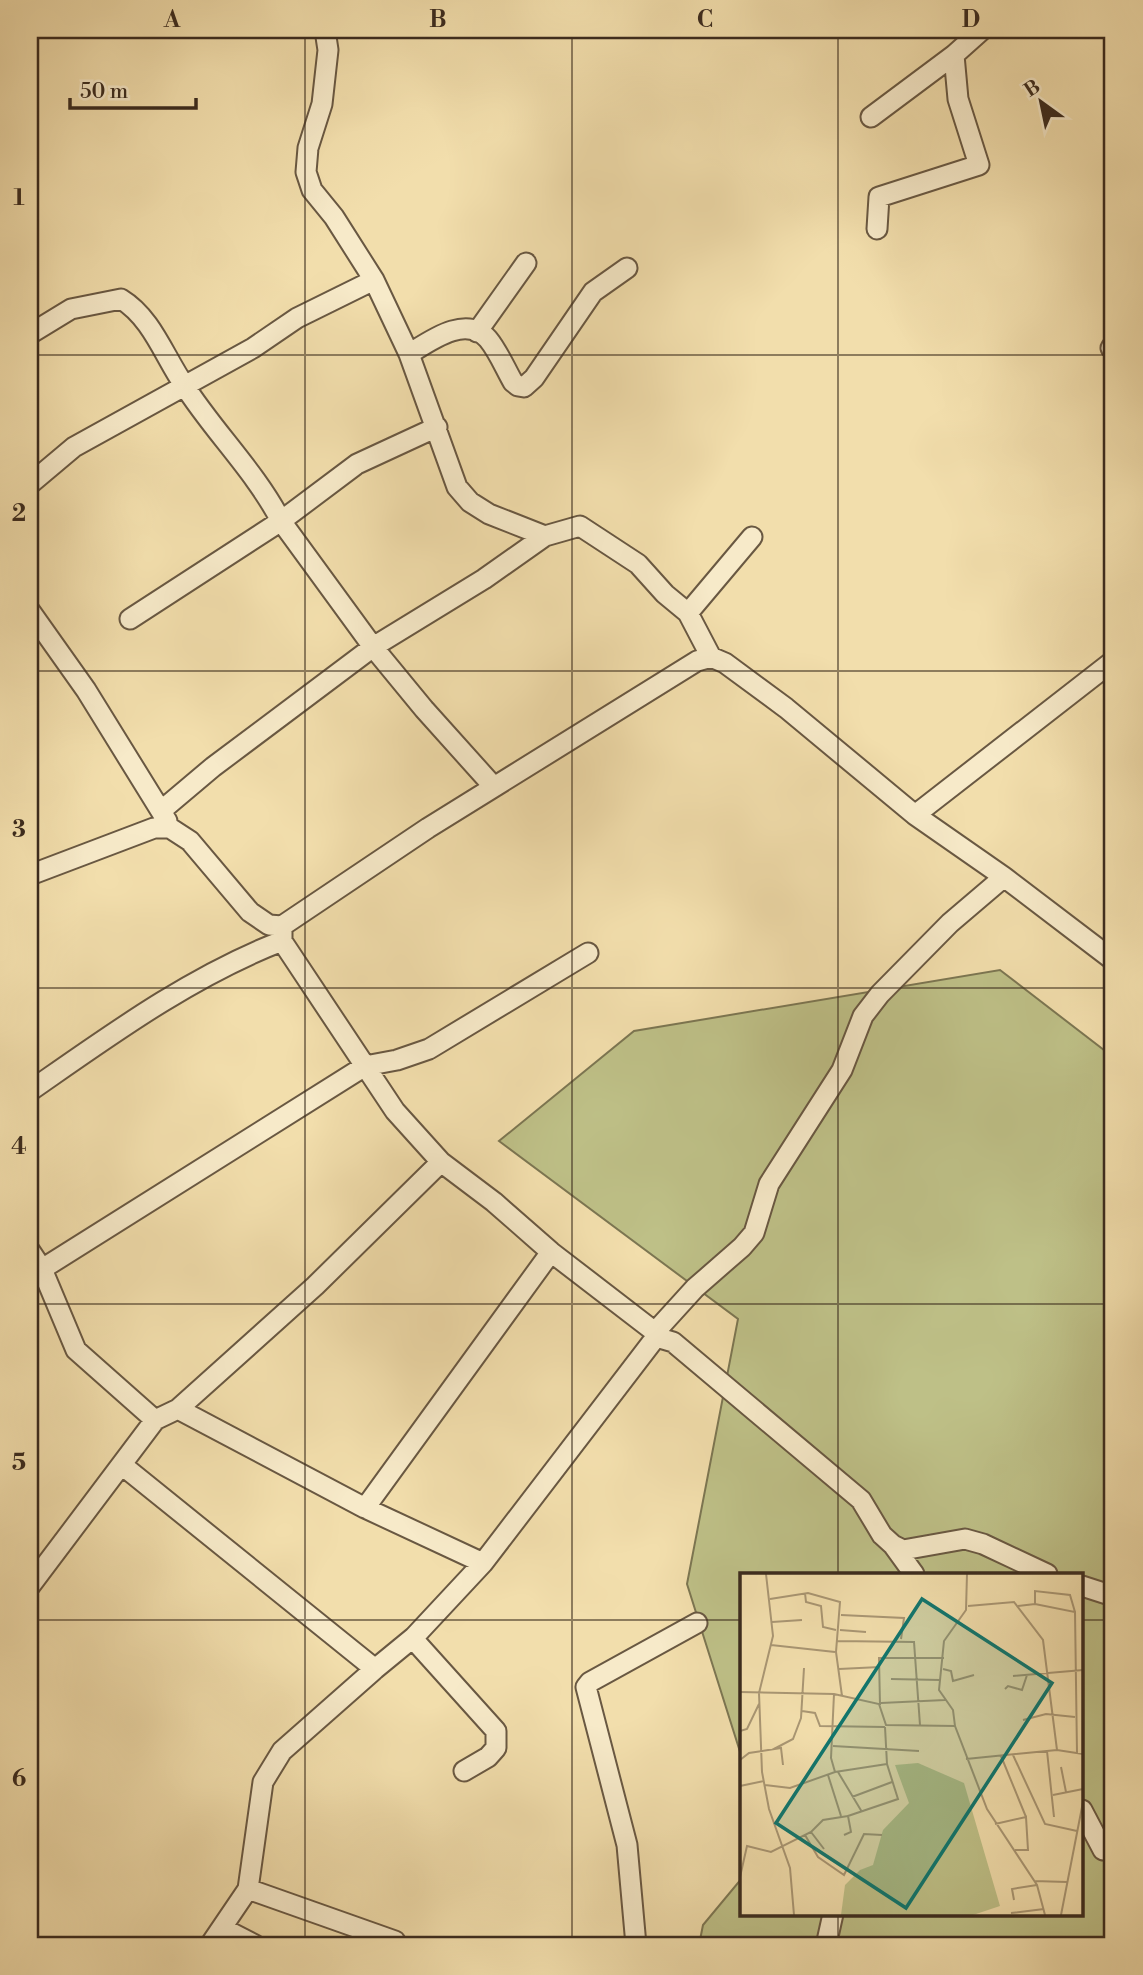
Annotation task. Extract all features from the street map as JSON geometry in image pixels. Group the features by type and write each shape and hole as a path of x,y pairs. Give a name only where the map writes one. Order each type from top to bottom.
{"street":[{"path":"325,30 328,50 322,104 308,148 306,172 313,190 334,216 374,280 409,354 457,487 470,502 489,514 545,537"},
{"path":"871,117 954,55 982,30"},
{"path":"877,229 879,197 979,165 958,99 954,55"},
{"path":"477,332 526,264"},
{"path":"409,354 456,330 469,328 487,338 513,382 524,387 534,378 593,292 627,268"},
{"path":"30,484 74,447 253,348 297,318 374,280"},
{"path":"30,334 71,309 121,299 133,307 145,320 184,386 227,441 273,505 281,521 373,647 494,787"},
{"path":"130,620 281,521 357,464 437,428"},
{"path":"30,875 154,828 166,819 214,767 373,647 484,579 545,537 580,526 638,564 688,613 711,657"},
{"path":"688,613 752,537"},
{"path":"30,611 86,690 166,819 190,841 250,912 282,933 395,1111 441,1162 494,1202 551,1252 655,1335 673,1342 861,1500 883,1535 893,1545 906,1571"},
{"path":"30,1091 110,1035 282,933 428,828 697,661 711,657 725,663 786,708 915,815 1004,877 1113,960"},
{"path":"915,815 1113,661"},
{"path":"211,1945 248,1889 263,1782 282,1751 414,1637 482,1563 655,1335 695,1288 754,1233 769,1184 842,1070 863,1016 880,994 950,923 1004,877"},
{"path":"42,1269 365,1066 397,1060 429,1049 588,953"},
{"path":"30,1586 155,1420 178,1409 315,1286 441,1162"},
{"path":"30,1251 42,1269 76,1350 155,1420"},
{"path":"366,1508 551,1252"},
{"path":"178,1409 366,1508 482,1563"},
{"path":"122,1465 375,1669"},
{"path":"893,1545 903,1550 965,1539 1044,1573"},
{"path":"1084,1587 1113,1596"},
{"path":"636,1945 627,1845 586,1687 590,1682 697,1623"},
{"path":"414,1637 415,1642 496,1731 496,1748 488,1757 464,1771"},
{"path":"1084,1814 1103,1850"},
{"path":"248,1889 395,1941"},
{"path":"827,1941 833,1916"},
{"path":"222,1928 256,1945"}],"green space":[{"path":"1000,970 1113,1057 1113,1945 699,1945 703,1925 740,1880 740,1916 1084,1916 1084,1573 740,1573 740,1752 687,1584 738,1319 499,1141 634,1031"}]}
